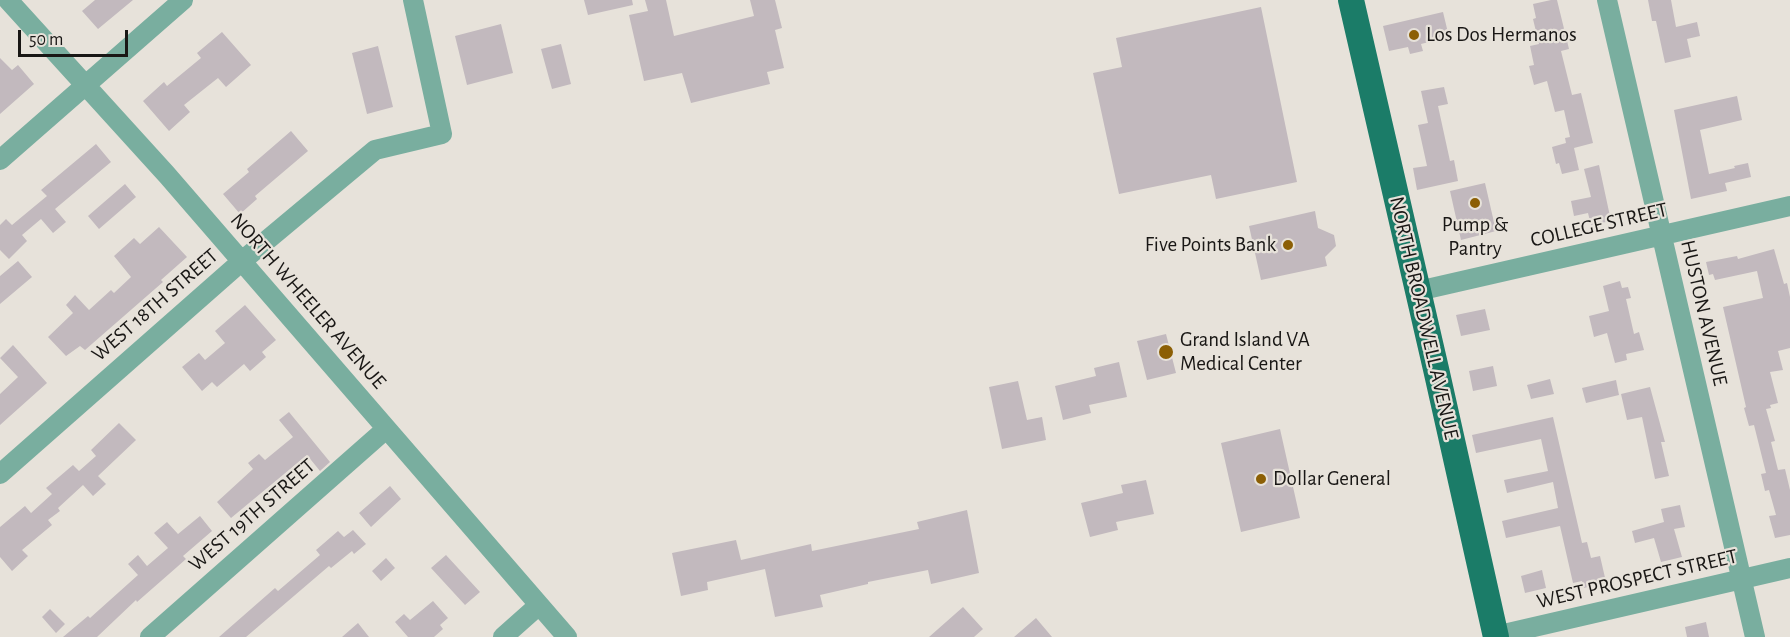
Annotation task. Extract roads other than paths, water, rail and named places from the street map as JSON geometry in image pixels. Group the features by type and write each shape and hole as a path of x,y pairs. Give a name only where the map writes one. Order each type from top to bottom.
{"main road":[{"name":"NORTH BROADWELL AVENUE","path":"1351,0 1496,637"}],"street":[{"name":"NORTH WHEELER AVENUE","path":"8,0 167,175 567,637"},
{"path":"0,160 183,0"},
{"name":"WEST 18TH STREET","path":"0,474 242,261 375,150 441,134 413,0"},
{"name":"HUSTON AVENUE","path":"1607,0 1755,637"},
{"name":"COLLEGE STREET","path":"1418,291 1790,206"},
{"name":"WEST 19TH STREET","path":"150,637 386,429"},
{"name":"WEST PROSPECT STREET","path":"1496,637 1790,568"},
{"path":"503,637 539,605"}],"place":[{"name":"Los Dos Hermanos","path":"1414,35"},
{"name":"Pump & Pantry","path":"1475,203"},
{"name":"Five Points Bank","path":"1288,245"},
{"name":"Grand Island VA Medical Center","path":"1166,352"},
{"name":"Dollar General","path":"1261,479"}]}
